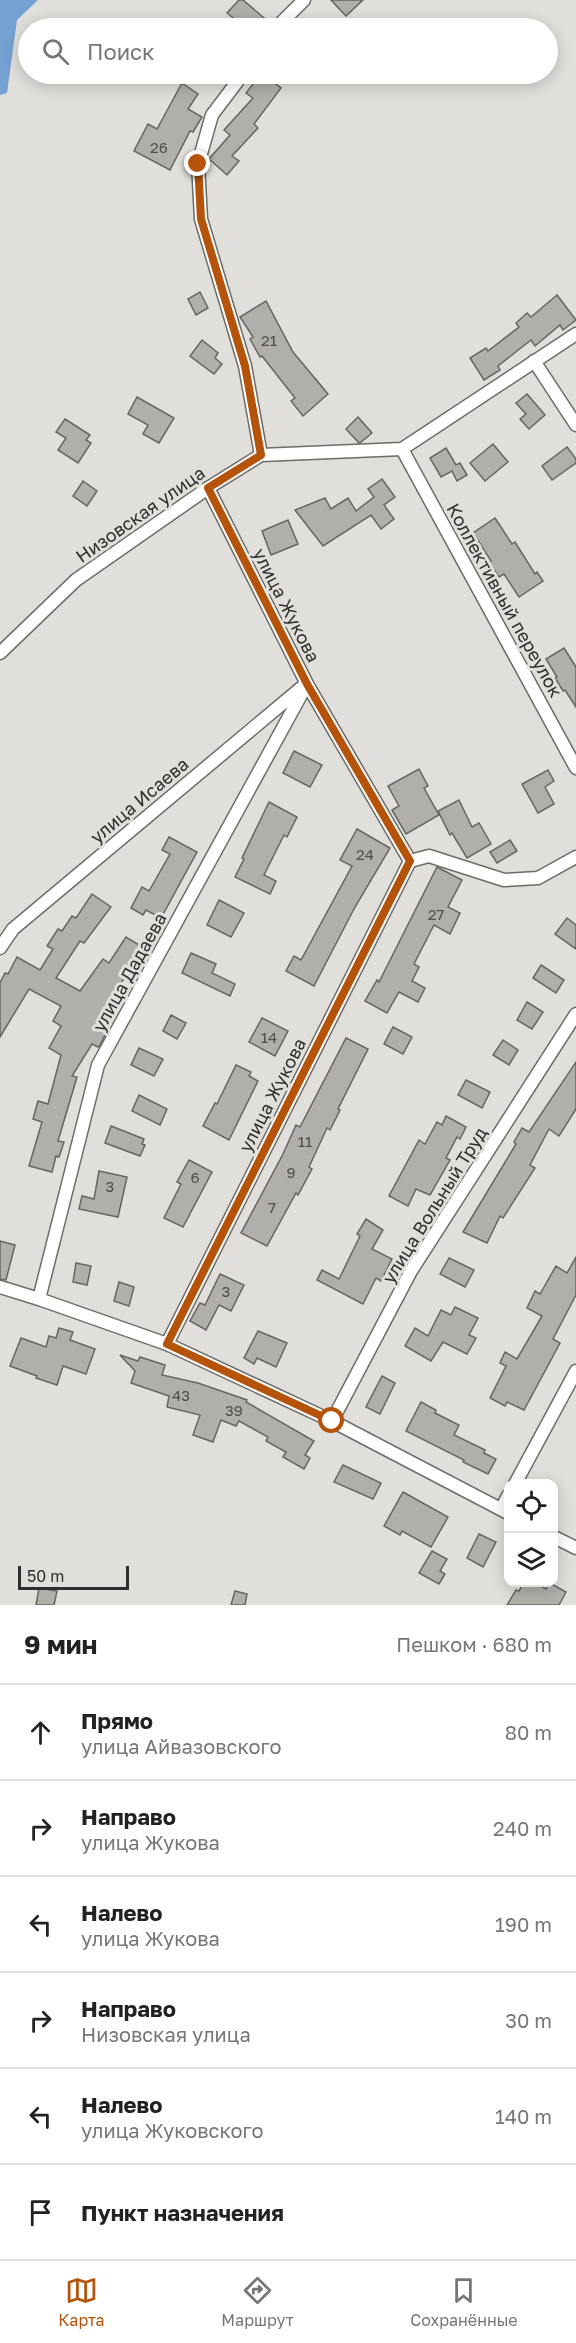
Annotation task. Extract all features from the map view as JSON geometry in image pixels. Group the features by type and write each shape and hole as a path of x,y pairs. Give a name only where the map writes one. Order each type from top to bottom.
{"street":[{"path":"286,18 304,0"},
{"path":"235,84 212,115 198,164 201,219 245,366 261,455"},
{"path":"402,449 576,334"},
{"path":"534,361 576,425"},
{"name":"Низовская улица","path":"0,653 76,580 208,488 261,455 402,449"},
{"name":"Коллективный переулок","path":"402,449 576,768"},
{"name":"улица Жукова","path":"167,1344 410,861 307,684 208,488"},
{"name":"улица Исаева","path":"0,948 13,929 307,684"},
{"name":"улица Дадаева","path":"39,1299 98,1065 307,684"},
{"path":"410,861 429,856 504,880 538,878 576,857"},
{"name":"улица Вольный Труд","path":"332,1421 411,1271 576,1014"},
{"path":"0,1287 167,1344 332,1421 504,1510"},
{"path":"518,1479 576,1371"},
{"path":"558,1539 576,1548"}],"water":[{"path":"0,0 38,0 17,20 7,93 0,95"}],"building":[{"path":"239,0 243,0 264,18 233,18 227,13"},
{"path":"331,0 363,0 346,16"},
{"path":"181,84 198,94 188,109 202,117 193,132 190,131 170,170 134,151 148,124 157,129"},
{"path":"253,84 276,84 281,88 254,124 258,128 232,156 239,161 227,175 209,159 230,135 224,130 253,98 246,93"},
{"path":"200,292 208,308 196,315 188,299"},
{"path":"557,295 576,320 563,330 560,325 535,346 531,340 498,366 500,370 484,380 470,358 486,348 488,351 519,327 516,323 527,313 531,317"},
{"path":"266,301 293,352 328,394 303,416 291,401 295,398 262,356 260,357 250,339 253,337 240,317"},
{"path":"202,340 218,353 215,358 222,364 214,374 190,356"},
{"path":"527,394 545,415 529,429 520,419 526,414 516,403"},
{"path":"137,397 174,418 159,443 143,434 148,425 128,414"},
{"path":"358,417 372,433 359,443 346,429"},
{"path":"65,419 90,435 86,440 91,443 78,463 58,450 66,438 56,432"},
{"path":"493,444 508,462 485,481 470,463"},
{"path":"567,447 576,459 576,463 552,480 542,466"},
{"path":"446,448 456,465 460,463 467,475 457,481 452,471 441,477 430,458"},
{"path":"382,479 395,497 384,505 394,519 381,529 371,515 323,546 295,510 325,498 331,509 348,498 356,511 374,497 368,489"},
{"path":"83,481 97,491 87,506 73,496"},
{"path":"495,518 512,544 515,542 535,574 537,572 543,581 519,597 504,574 499,577 473,533"},
{"path":"288,520 298,544 271,555 262,531"},
{"path":"564,648 576,667 576,707 565,690 563,691 546,659"},
{"path":"294,751 322,765 310,787 283,773"},
{"path":"419,769 428,786 424,788 439,815 406,834 392,810 399,806 388,786"},
{"path":"548,770 554,781 545,787 554,804 538,813 522,784"},
{"path":"459,800 472,827 479,823 491,844 467,858 452,833 450,835 438,811"},
{"path":"269,802 297,817 287,837 284,835 264,875 276,881 270,894 235,877"},
{"path":"357,829 390,848 355,907 314,986 286,971 294,956 301,960 352,866 340,860"},
{"path":"169,837 197,852 161,918 146,910 143,915 131,908 142,887 149,891 170,854 162,850"},
{"path":"510,840 517,851 497,863 490,852"},
{"path":"437,867 462,880 448,907 460,913 450,934 434,925 414,964 419,967 412,981 425,988 418,1002 399,992 387,1013 365,1001 377,980 379,982"},
{"path":"92,894 111,907 84,943 80,941 56,978 80,991 103,959 109,963 126,937 144,948 104,1009 111,1014 102,1029 107,1031 100,1045 98,1047 92,1044 72,1076 77,1077 58,1141 64,1142 59,1157 56,1156 52,1172 29,1166 42,1122 33,1119 38,1101 48,1104 61,1055 49,1048 61,1026 53,1021 61,1006 29,989 0,1037 0,983 17,957 40,970 53,949 47,946 58,929 62,931 72,916 76,918"},
{"path":"219,900 244,913 231,937 207,925"},
{"path":"567,918 576,925 576,949 555,934"},
{"path":"191,953 216,964 212,973 235,984 230,996 182,973"},
{"path":"541,965 564,980 556,993 533,978"},
{"path":"527,1002 543,1012 532,1029 517,1020"},
{"path":"171,1015 186,1023 177,1039 163,1031"},
{"path":"262,1018 288,1031 275,1056 249,1042"},
{"path":"393,1027 412,1037 403,1054 384,1044"},
{"path":"346,1038 368,1049 330,1130 327,1128 309,1167 312,1169 267,1246 241,1233 296,1125 300,1127"},
{"path":"503,1040 518,1050 509,1065 493,1055"},
{"path":"139,1048 163,1059 154,1076 131,1065"},
{"path":"576,1062 576,1109 559,1136 549,1129 530,1165 535,1168 503,1218 500,1216 487,1243 463,1232 516,1144 514,1142 522,1128 529,1132"},
{"path":"236,1065 251,1072 249,1076 258,1081 229,1140 203,1126 215,1103 217,1104"},
{"path":"466,1080 490,1092 482,1108 458,1095"},
{"path":"139,1095 167,1109 160,1125 132,1111"},
{"path":"446,1116 466,1127 460,1139 457,1137 446,1158 450,1160 430,1195 416,1189 408,1206 389,1196 419,1140 425,1144 437,1122 442,1125"},
{"path":"111,1126 144,1139 142,1144 145,1145 140,1156 105,1143"},
{"path":"189,1160 212,1172 183,1227 164,1218 181,1184 177,1182"},
{"path":"99,1171 127,1177 118,1217 79,1209 82,1196 94,1199"},
{"path":"366,1219 383,1230 372,1249 392,1259 381,1281 376,1278 363,1304 317,1280 322,1270 339,1279 360,1236 357,1234"},
{"path":"0,1241 15,1245 6,1280 0,1279"},
{"path":"576,1257 576,1295 553,1339 560,1343 524,1410 507,1402 505,1406 490,1398 506,1366 500,1363 505,1352 517,1359 542,1316 527,1308 535,1291 540,1294 556,1266 567,1273"},
{"path":"449,1258 474,1270 465,1287 440,1274"},
{"path":"76,1263 91,1266 87,1285 73,1282"},
{"path":"220,1274 244,1285 231,1311 219,1305 206,1330 190,1321 200,1303 205,1305"},
{"path":"119,1282 134,1287 129,1306 114,1301"},
{"path":"455,1307 478,1318 469,1335 476,1338 467,1354 443,1342 431,1361 405,1346 415,1328 428,1336 441,1310 451,1315"},
{"path":"59,1328 73,1332 70,1340 95,1349 86,1374 63,1366 57,1385 10,1366 21,1338 46,1347 49,1336 56,1338"},
{"path":"258,1331 287,1343 276,1367 257,1358 254,1364 244,1358"},
{"path":"120,1355 138,1361 140,1357 165,1365 162,1375 198,1383 247,1400 246,1402 314,1441 305,1455 310,1458 304,1469 283,1457 286,1452 266,1441 268,1437 239,1421 236,1426 221,1420 213,1442 193,1435 200,1415 167,1407 169,1396 131,1383 135,1371"},
{"path":"382,1376 395,1383 380,1414 366,1407"},
{"path":"421,1402 436,1410 435,1413 459,1425 454,1435 485,1450 484,1453 496,1459 488,1474 406,1431"},
{"path":"343,1465 381,1483 373,1499 334,1482"},
{"path":"403,1492 448,1517 431,1547 402,1531 400,1535 384,1526"},
{"path":"479,1534 496,1542 483,1567 467,1558"},
{"path":"432,1551 447,1559 440,1571 445,1574 439,1584 419,1573"},
{"path":"521,1587 546,1589 557,1587 566,1592 559,1605 507,1605 516,1590 519,1591"},
{"path":"39,1588 57,1591 54,1605 36,1605"},
{"path":"235,1591 247,1594 245,1605 231,1605"}],"route":[{"path":"198,164 201,219 245,366 261,455 208,488 307,684 410,861 167,1344 332,1421"}]}
